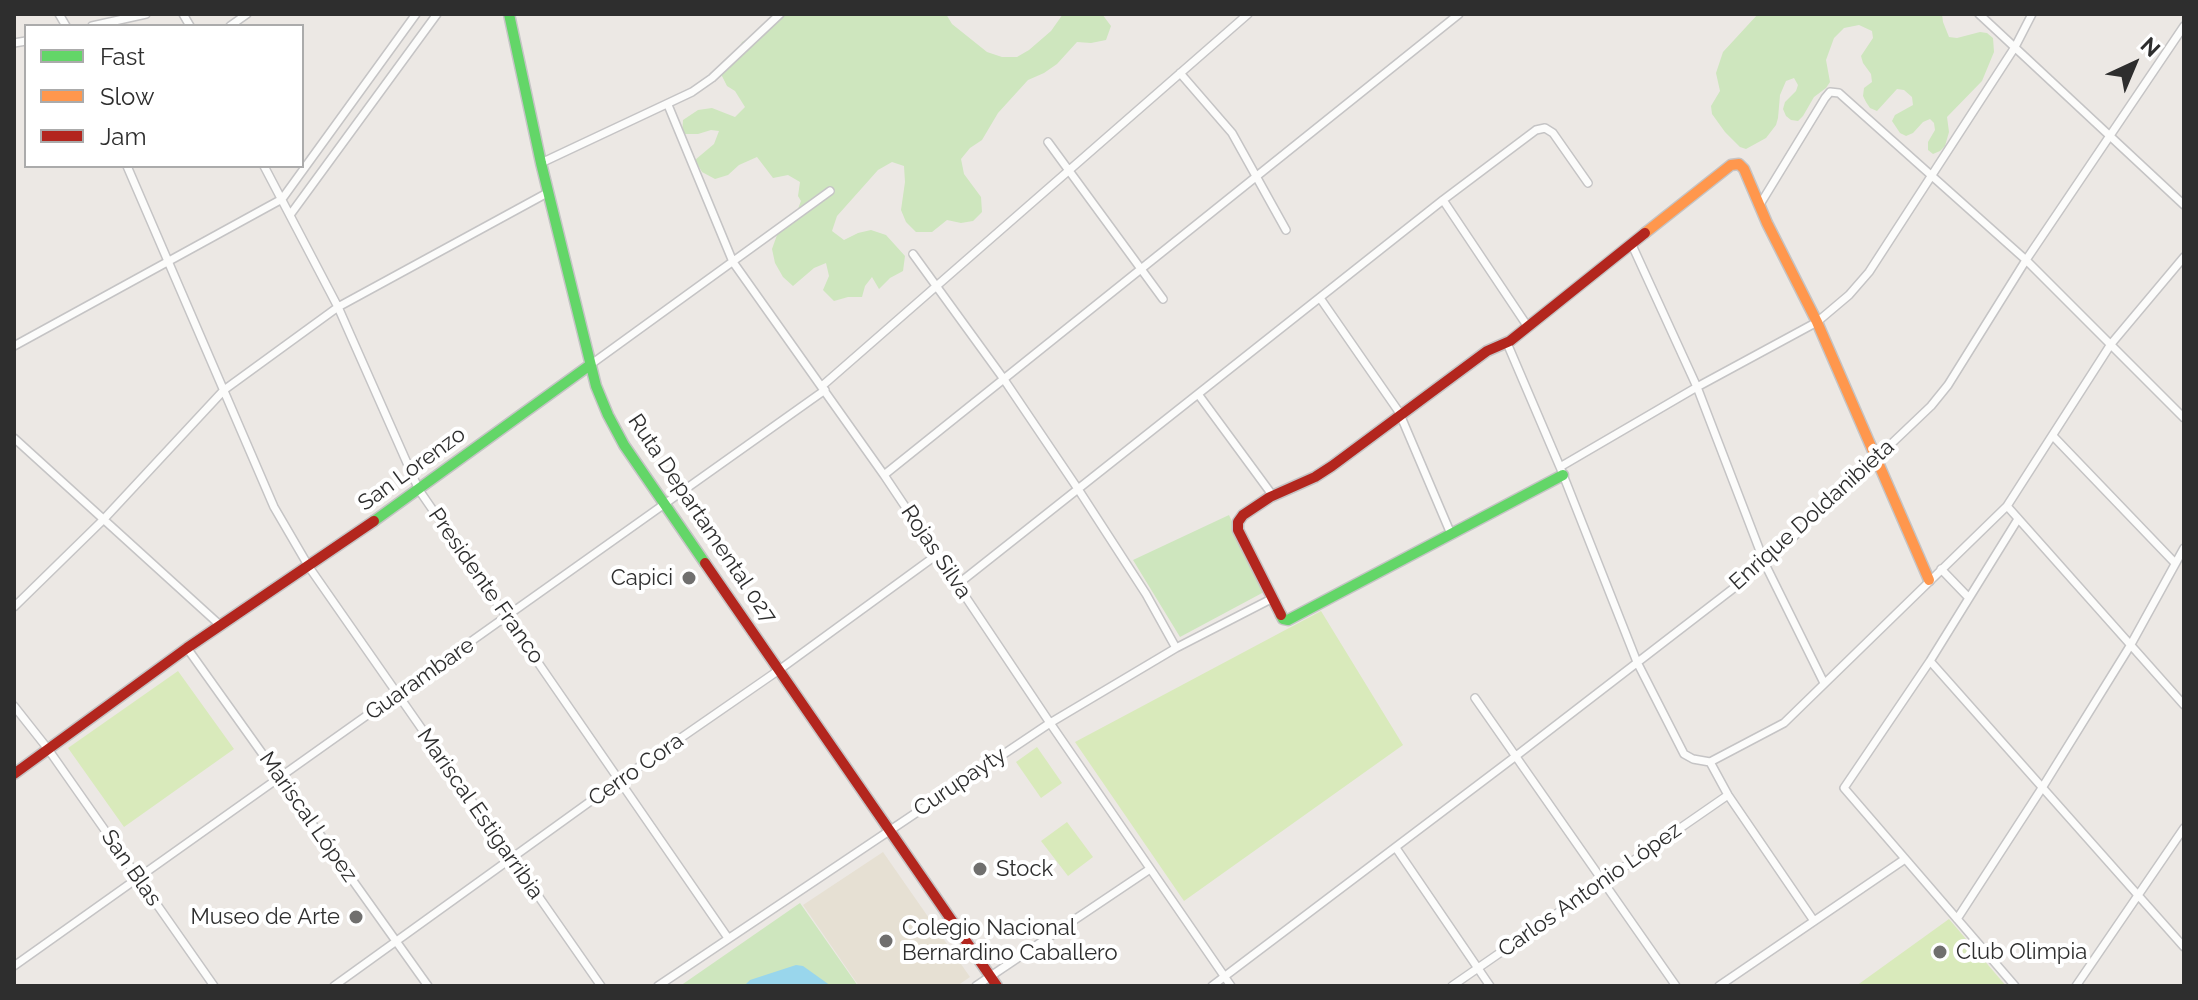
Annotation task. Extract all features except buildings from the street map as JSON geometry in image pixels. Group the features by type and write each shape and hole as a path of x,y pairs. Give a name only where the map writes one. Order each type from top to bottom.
{"street":[{"path":"101,24 146,14"},
{"path":"14,346 282,199 416,14"},
{"path":"290,215 437,14"},
{"name":"Ruta Departamental 027","path":"509,14 590,365 602,400 624,445 994,981"},
{"path":"541,163 668,105 712,78 780,14"},
{"name":"Guarambare","path":"14,966 824,388 1248,14"},
{"path":"884,475 1459,14"},
{"path":"1979,14 2184,205"},
{"path":"1929,580 1817,322 1739,164 1731,165 1507,343 1487,351 1332,466 1273,496 1243,515 1238,522 1238,530 1283,619 1288,620 1451,534 1562,471 1697,387 1817,322 1849,295 1869,272 2015,47 2032,14"},
{"name":"Enrique Doldanibieta","path":"1212,986 1765,564 1931,406 1948,385 2026,260 2184,26"},
{"path":"1180,73 1232,133 1286,230"},
{"path":"1759,206 1825,98 1830,92 1839,93 2026,260 2184,418"},
{"name":"Rojas Silva","path":"668,105 733,262 884,475 1231,986"},
{"path":"958,584 1536,130 1545,128 1559,139 1588,183"},
{"path":"1048,142 1163,299"},
{"name":"Mariscal Estigarribia","path":"128,168 274,507 309,567 601,986"},
{"name":"Presidente Franco","path":"265,168 338,307 419,490 728,938"},
{"name":"San Lorenzo","path":"14,774 187,648 419,490 830,191"},
{"path":"14,607 103,520 224,390 338,307 549,192"},
{"path":"1443,200 1528,327"},
{"path":"1632,245 1697,387 1765,564 1824,683"},
{"path":"913,254 1003,378 1078,489 1146,594 1176,648"},
{"path":"1507,343 1562,471 1637,662 1684,754 1710,762 1784,723 2007,506 2111,344 2184,257"},
{"path":"1320,298 1401,415 1451,534"},
{"path":"1198,394 1273,496"},
{"path":"2053,436 2175,563"},
{"path":"14,438 221,626"},
{"path":"2007,506 2184,705"},
{"path":"2015,986 1844,788 1930,661 2018,519"},
{"path":"1957,919 2130,646 2184,548"},
{"name":"Cerro Cora","path":"334,986 938,554"},
{"path":"1941,569 1969,598"},
{"name":"Curupayty","path":"658,986 1050,723 1176,648 1273,598"},
{"name":"Mariscal López","path":"187,648 428,986"},
{"path":"1930,661 2184,947"},
{"path":"1475,698 1676,986"},
{"name":"San Blas","path":"14,706 48,749 214,986"},
{"path":"1710,762 1728,795 1814,921"},
{"name":"Carlos Antonio López","path":"1452,986 1728,795"},
{"path":"2076,986 2184,828"},
{"path":"1396,848 1490,986"},
{"path":"1719,986 1905,859"},
{"path":"976,986 994,981 1150,869"}],"shaded area":[{"name":"Colegio Nacional Bernardino Caballero","path":"883,852 970,977 957,986 859,986 803,905"}],"green space":[{"path":"772,14 946,14 952,24 987,52 1002,57 1017,57 1029,50 1051,31 1063,14 1102,14 1111,26 1106,40 1077,42 1057,64 1028,80 998,113 982,140 961,159 964,174 981,197 982,212 973,221 961,223 947,220 932,232 916,232 906,222 901,210 904,166 892,162 878,170 837,216 832,231 844,240 871,230 886,235 905,256 903,271 879,289 872,277 862,297 834,301 823,290 829,276 826,263 814,268 793,286 775,263 772,249 777,235 796,214 801,201 798,196 800,182 788,175 773,178 757,157 739,165 728,175 715,179 702,172 695,160 714,144 719,131 682,134 683,120 698,110 712,108 735,117 745,107 721,74 731,65 742,42 755,35"},
{"path":"1758,14 1942,14 1949,37 1987,33 1993,38 1994,52 1982,81 1947,117 1949,132 1945,146 1933,154 1928,150 1928,142 1935,130 1930,119 1906,136 1892,121 1895,115 1913,105 1912,97 1904,90 1897,89 1877,111 1870,108 1863,96 1864,88 1872,82 1871,74 1861,56 1873,38 1872,31 1859,25 1844,28 1834,38 1826,60 1830,82 1826,88 1814,97 1798,121 1791,120 1783,109 1798,85 1794,78 1786,81 1780,95 1776,125 1766,138 1746,149 1725,132 1712,114 1711,106 1720,91 1716,73 1723,52"},
{"path":"1229,515 1264,592 1180,637 1133,560"},
{"path":"1321,611 1403,745 1184,901 1075,742"},
{"path":"178,671 234,749 124,827 68,748"},
{"path":"1037,747 1062,783 1041,798 1016,762"},
{"path":"1067,822 1093,857 1068,876 1041,841"},
{"path":"800,903 858,986 680,986"},
{"name":"Club Olimpia","path":"1949,919 2006,986 1856,986"}],"water":[{"path":"796,965 803,966 831,986 744,986 750,980"}],"traffic: fast":[{"path":"509,14 541,163 596,386 624,445 705,563"},
{"path":"374,521 590,365"},
{"path":"1281,615 1288,620 1563,475"}],"traffic: slow":[{"path":"1645,233 1731,165 1739,164 1744,169 1767,223 1817,322 1929,580"}],"traffic: jam":[{"path":"1281,615 1238,530 1238,522 1243,515 1270,497 1332,466 1487,351 1510,341 1645,233"},
{"path":"14,774 187,648 374,521"},
{"path":"705,563 997,986"}],"place":[{"name":"Capici","path":"689,578"},
{"name":"Stock","path":"980,869"},
{"name":"Museo de Arte","path":"356,917"},
{"name":"Colegio Nacional Bernardino Caballero","path":"886,941"},
{"name":"Club Olimpia","path":"1940,952"}]}
